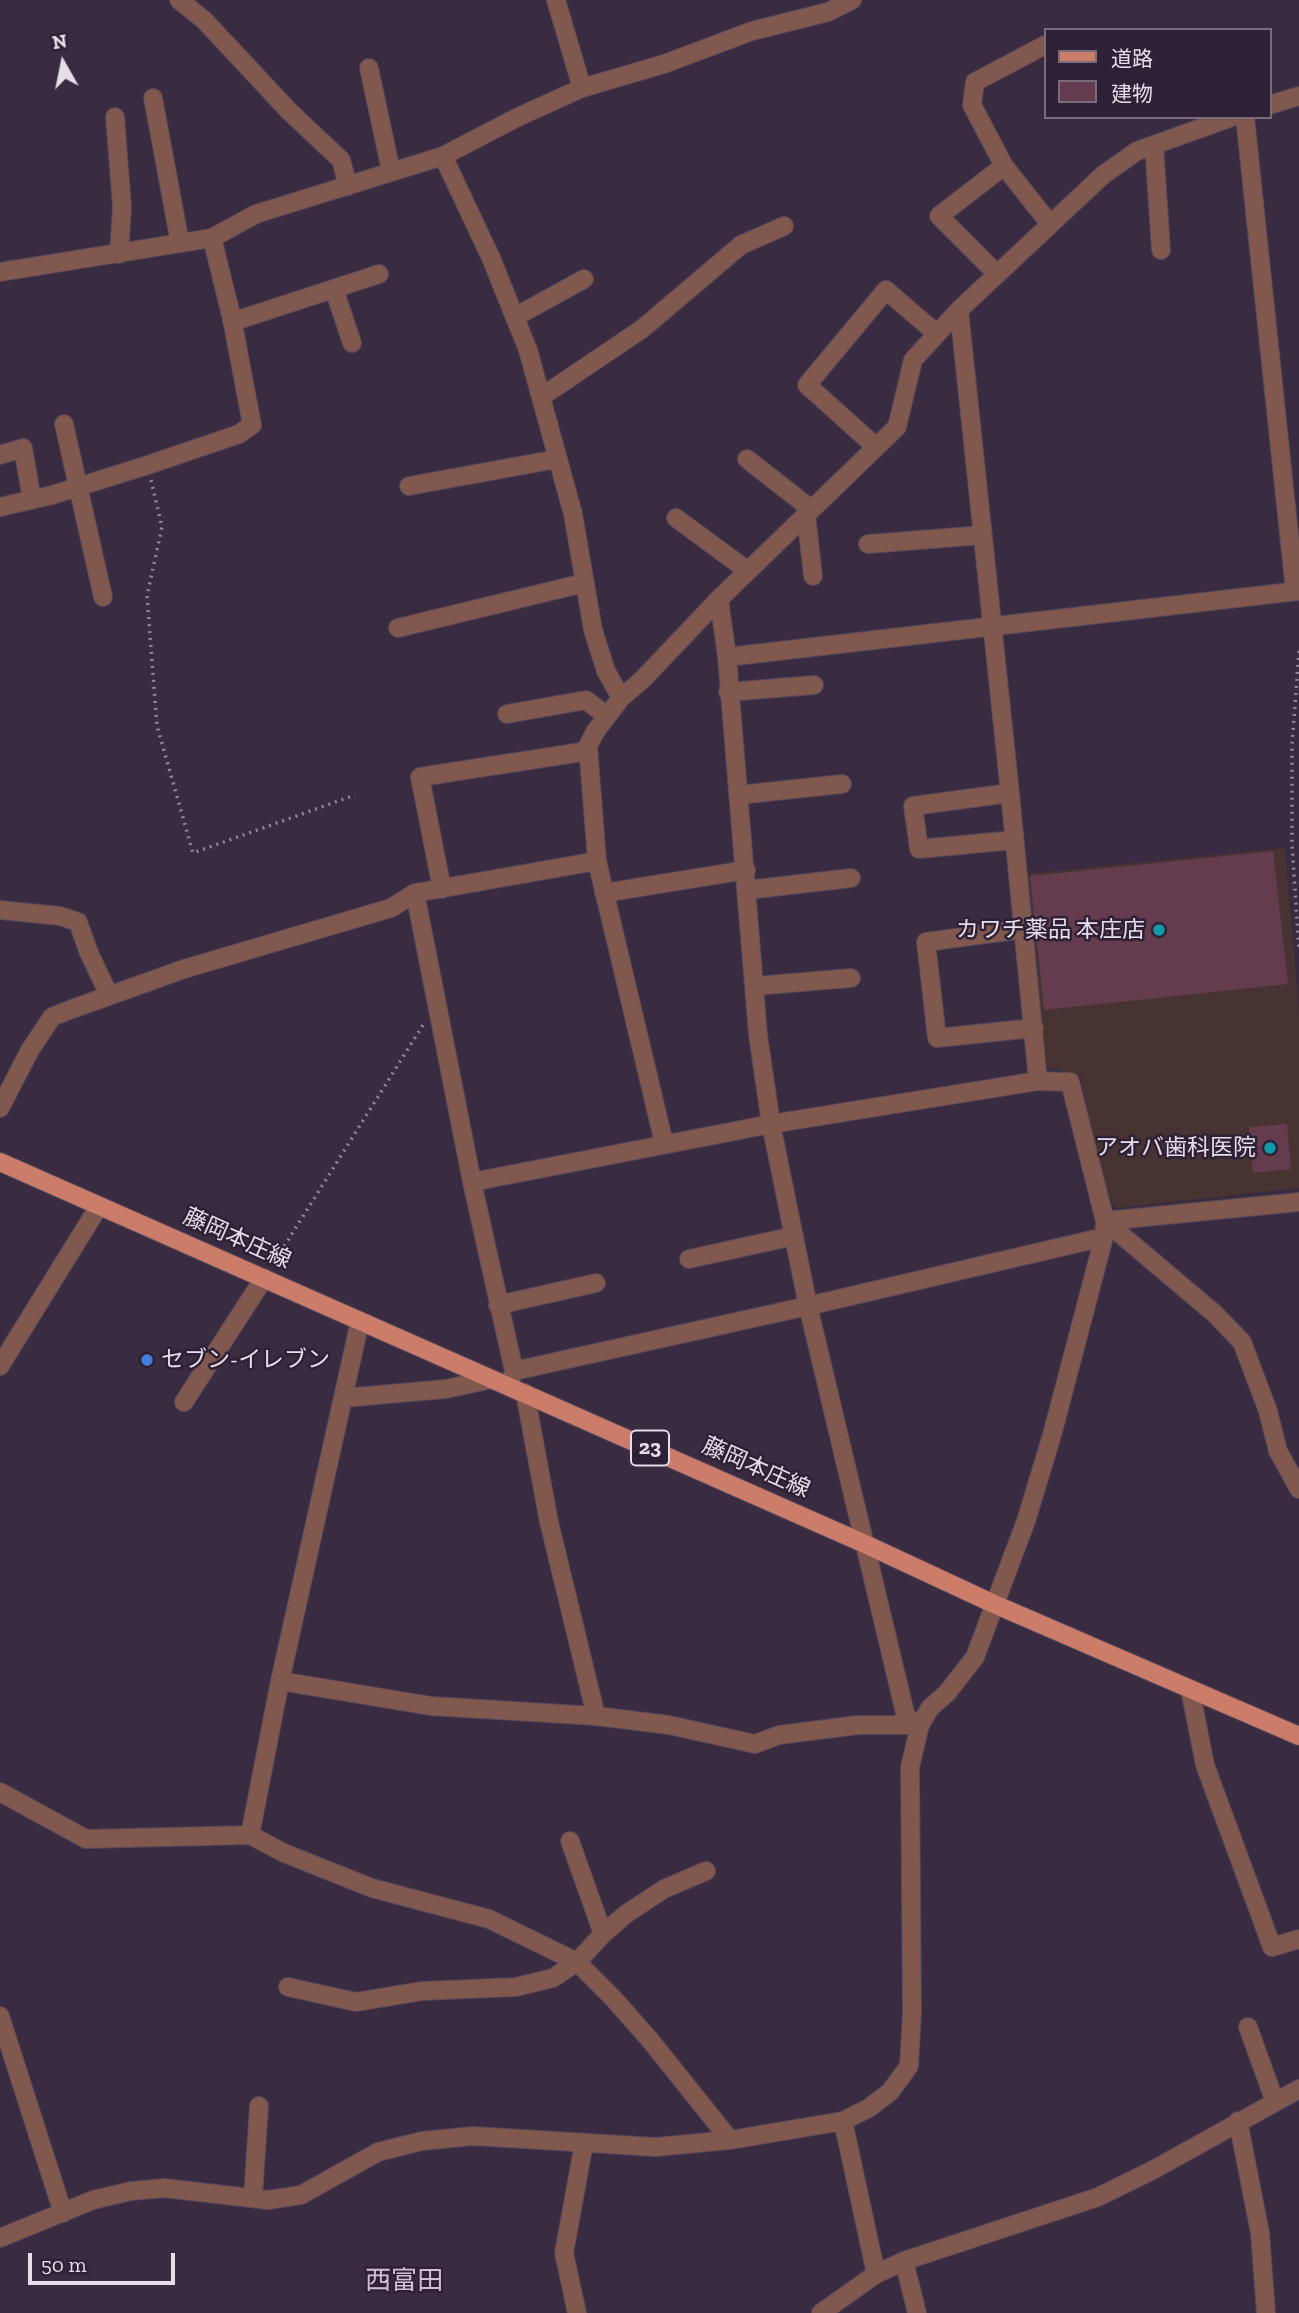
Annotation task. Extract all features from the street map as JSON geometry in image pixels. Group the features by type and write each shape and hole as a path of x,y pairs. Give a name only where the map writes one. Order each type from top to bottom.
{"main road":[{"name":"藤岡本庄線","path":"0,1162 360,1321 505,1378 526,1393 993,1604 1299,1736"}],"street":[{"path":"179,0 204,20 289,111 341,160 348,186"},
{"path":"556,0 582,88"},
{"path":"0,272 212,238 256,214 443,156 582,88 664,64 752,31 828,12 852,0"},
{"path":"1044,46 975,82 972,105 1004,166 1050,225"},
{"path":"369,68 391,171"},
{"path":"1271,104 1299,96"},
{"path":"153,98 180,243"},
{"path":"115,117 121,207 119,254"},
{"path":"664,1143 597,861 588,751 595,732 621,698 643,679 719,599 897,427 913,360 959,310 1103,175 1136,151 1226,119"},
{"path":"727,657 1297,591 1245,119"},
{"path":"1154,145 1161,250"},
{"path":"443,156 491,258 528,350 573,514 593,630 606,671 621,698"},
{"path":"997,274 940,216 1004,166"},
{"path":"541,397 642,329 741,245 784,226"},
{"path":"0,508 148,465 239,434 252,425 212,238"},
{"path":"232,322 379,274"},
{"path":"515,317 584,279"},
{"path":"334,289 352,343"},
{"path":"876,447 807,385 886,290 937,334"},
{"path":"959,310 1038,1081"},
{"path":"64,424 103,597"},
{"path":"0,455 23,448 32,500"},
{"path":"747,459 809,511 813,576"},
{"path":"409,486 557,460"},
{"path":"676,518 748,571"},
{"path":"868,544 983,535"},
{"path":"398,628 584,583"},
{"path":"719,599 727,657 758,1035 771,1124 808,1307 906,1717 920,1725"},
{"path":"728,692 814,685"},
{"path":"507,714 586,700 607,716"},
{"path":"442,889 420,777 588,751"},
{"path":"738,795 842,784"},
{"path":"1010,793 914,806 919,849 1014,840"},
{"path":"0,1108 30,1050 52,1017 184,968 391,908 415,894 597,861"},
{"path":"604,893 746,870"},
{"path":"747,890 851,878"},
{"path":"415,894 498,1305 505,1378"},
{"path":"0,910 60,916 78,922 109,995"},
{"path":"1023,929 926,942 937,1038 1034,1028"},
{"path":"755,986 851,978"},
{"path":"0,2238 93,2200 131,2191 164,2188 268,2200 301,2195 378,2152 422,2141 473,2136 656,2147 730,2140 843,2121 869,2108 890,2092 909,2066 912,2012 910,1767 920,1725 930,1708 947,1693 975,1657 1026,1521 1052,1435 1104,1229 1070,1082 1038,1081 771,1124 472,1182"},
{"path":"343,1398 446,1389 505,1378 808,1307 1104,1229 1299,1202"},
{"path":"0,1366 99,1206"},
{"path":"1104,1229 1215,1314 1242,1342 1268,1411 1278,1451 1299,1489"},
{"path":"689,1259 794,1237"},
{"path":"184,1402 264,1278"},
{"path":"498,1305 596,1283"},
{"path":"250,1835 280,1681 360,1321"},
{"path":"526,1393 549,1522 596,1716"},
{"path":"280,1681 430,1706 596,1716 669,1725 755,1745 779,1735 845,1727 920,1725"},
{"path":"1190,1689 1205,1765 1272,1947 1299,1939"},
{"path":"0,1792 86,1839 250,1835 284,1853 372,1888 489,1919 577,1962 650,2040 730,2140"},
{"path":"570,1842 603,1934"},
{"path":"288,1987 356,2002 422,1991 516,1987 553,1978 577,1962 626,1914 664,1889 706,1871"},
{"path":"0,2016 63,2213"},
{"path":"1248,2027 1275,2102"},
{"path":"831,2309 876,2274 904,2261 1098,2197 1153,2170 1299,2089"},
{"path":"253,2197 259,2106"},
{"path":"843,2121 876,2274"},
{"path":"1238,2122 1260,2233 1266,2313"},
{"path":"577,2313 564,2253 584,2143"},
{"path":"904,2261 917,2313"}],"path":[{"path":"148,465 162,527 147,596 157,726 193,853 355,795"},
{"path":"1299,651 1292,745 1293,844 1299,951"},
{"path":"264,1278 437,1003"}],"shaded area":[{"path":"1285,848 1299,1014 1299,1188 1117,1208 1106,1197 1080,1076 1046,1066 1024,874"}],"building":[{"name":"カワチ薬品 本庄店","path":"1273,851 1288,984 1044,1010 1030,876"},
{"name":"アオバ歯科医院","path":"1287,1124 1291,1169 1253,1173 1249,1127"}],"place":[{"name":"カワチ薬品 本庄店","path":"1159,930"},
{"name":"アオバ歯科医院","path":"1270,1148"},
{"name":"セブン-イレブン","path":"147,1360"}],"district":[{"name":"西富田","path":"404,2282"}]}
